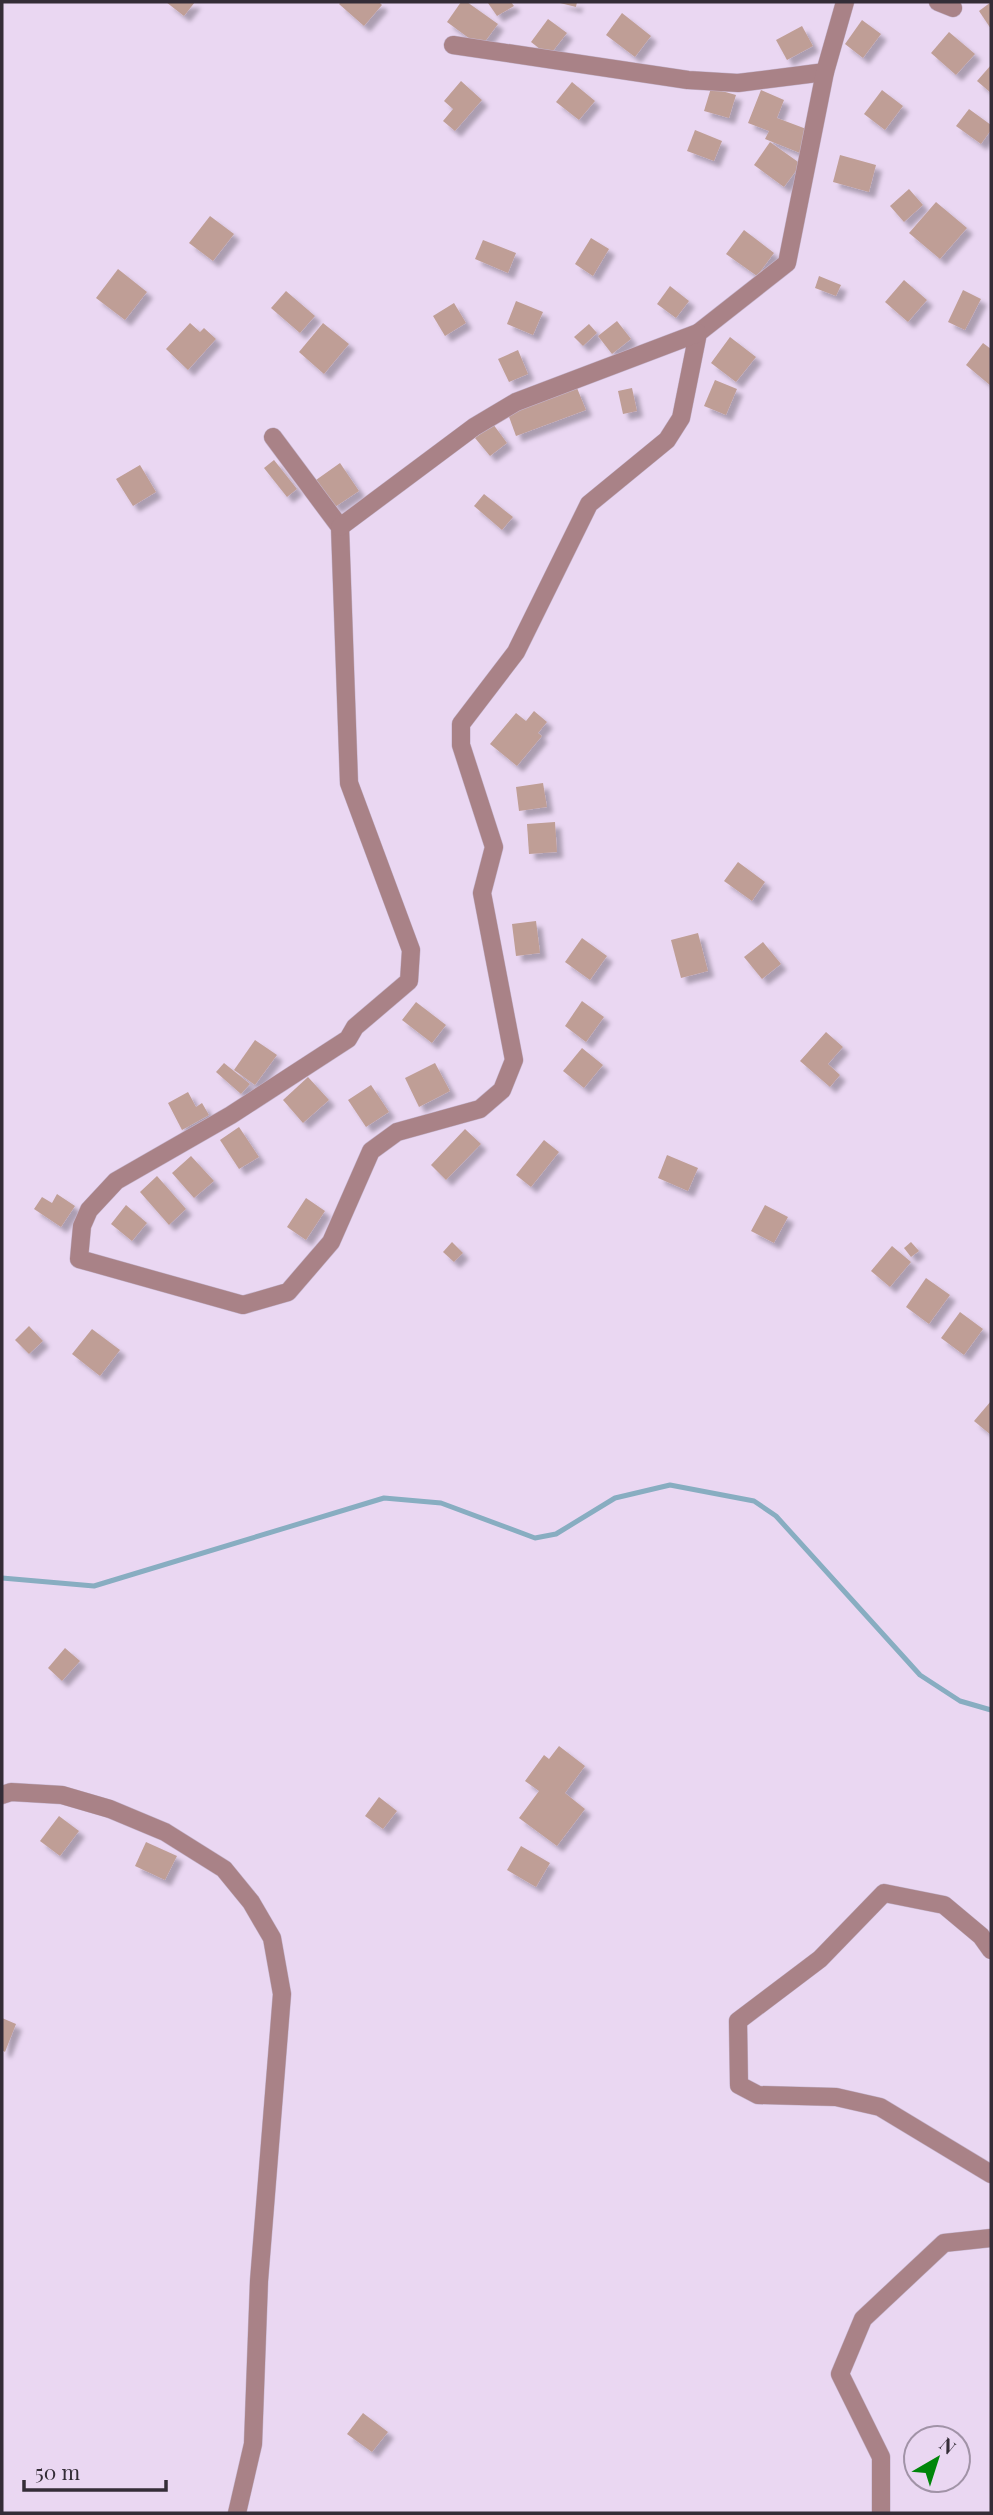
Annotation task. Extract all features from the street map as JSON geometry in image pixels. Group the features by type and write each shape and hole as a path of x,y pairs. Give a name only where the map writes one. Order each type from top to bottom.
{"street":[{"path":"340,527 474,427 516,402 698,333 787,263 825,72 845,2"},
{"path":"453,45 688,80 738,83 825,72"},
{"path":"273,437 340,527 349,783 411,950 410,981 355,1027 348,1039 231,1115 116,1181 89,1210 82,1226 79,1259 243,1305 288,1292 331,1242 371,1151 397,1132 480,1109 502,1090 514,1060 482,893 494,847 461,745 461,724 516,652 590,504 667,440 681,418 698,333"},
{"path":"2,1796 11,1792 62,1795 110,1809 165,1832 224,1869 251,1902 272,1938 282,1994 260,2281 253,2444 237,2513"},
{"path":"991,1950 981,1936 944,1905 884,1893 820,1959 738,2021 739,2085 758,2095 836,2096 880,2107 991,2174"},
{"path":"881,2513 881,2457 840,2374 863,2319 944,2243 991,2238"}],"building":[{"path":"166,2 195,2 184,16"},
{"path":"379,2 382,5 364,26 339,4"},
{"path":"461,2 467,2 498,24 481,47 447,22"},
{"path":"511,2 514,6 497,16 488,3"},
{"path":"556,2 577,2 576,7"},
{"path":"991,2 991,29 979,11"},
{"path":"622,13 651,36 635,57 606,35"},
{"path":"548,19 567,33 549,56 531,42"},
{"path":"862,20 881,34 863,58 845,44"},
{"path":"802,26 813,46 787,60 776,40"},
{"path":"949,32 975,54 956,75 931,53"},
{"path":"991,65 991,93 977,81"},
{"path":"461,81 482,100 455,131 443,121 453,109 444,101"},
{"path":"572,82 595,101 579,120 556,102"},
{"path":"711,88 736,95 729,118 704,111"},
{"path":"761,90 784,100 777,118 809,130 800,153 765,139 769,131 748,123"},
{"path":"882,90 903,106 885,130 864,114"},
{"path":"969,109 991,125 991,130 981,144 956,126"},
{"path":"695,130 722,141 714,161 687,151"},
{"path":"770,142 801,164 784,187 754,165"},
{"path":"840,155 876,165 869,192 833,182"},
{"path":"909,189 923,205 904,222 890,206"},
{"path":"936,202 967,228 940,259 909,233"},
{"path":"210,216 234,234 213,261 189,243"},
{"path":"744,230 774,253 757,276 726,254"},
{"path":"591,238 609,249 593,276 575,264"},
{"path":"483,240 516,253 508,273 475,259"},
{"path":"118,269 147,292 125,320 96,298"},
{"path":"819,276 841,285 836,296 815,288"},
{"path":"904,280 927,300 908,322 885,302"},
{"path":"670,286 689,301 676,318 657,304"},
{"path":"963,290 981,299 965,330 948,322"},
{"path":"286,291 315,316 300,333 271,308"},
{"path":"516,301 543,312 533,335 507,324"},
{"path":"454,303 466,323 445,336 433,316"},
{"path":"617,321 631,339 612,354 598,336"},
{"path":"190,323 200,332 204,328 216,339 188,370 166,349"},
{"path":"323,323 349,344 324,374 299,352"},
{"path":"589,324 597,333 583,346 574,337"},
{"path":"730,337 756,357 736,382 711,363"},
{"path":"983,343 991,349 991,386 966,365"},
{"path":"518,350 528,374 509,382 498,359"},
{"path":"715,380 737,389 726,415 704,406"},
{"path":"577,388 586,410 516,436 508,414"},
{"path":"632,388 637,411 623,414 618,391"},
{"path":"493,424 507,443 490,456 475,438"},
{"path":"274,460 297,489 287,497 264,468"},
{"path":"340,463 359,491 335,507 316,480"},
{"path":"140,465 156,492 133,506 116,479"},
{"path":"484,494 513,517 502,530 474,506"},
{"path":"534,711 547,722 538,733 542,736 517,766 490,744 516,713 526,721"},
{"path":"543,783 547,807 519,811 516,787"},
{"path":"555,822 557,852 529,854 527,824"},
{"path":"738,862 765,882 752,901 724,881"},
{"path":"536,921 540,953 516,956 512,924"},
{"path":"698,933 708,971 681,978 671,940"},
{"path":"582,938 607,956 590,980 565,962"},
{"path":"763,942 781,964 762,979 744,957"},
{"path":"582,1001 604,1017 586,1042 565,1026"},
{"path":"416,1002 446,1025 432,1043 402,1020"},
{"path":"826,1032 843,1047 828,1064 840,1075 830,1087 800,1061"},
{"path":"255,1040 277,1055 255,1085 234,1070"},
{"path":"582,1048 603,1065 584,1088 563,1071"},
{"path":"224,1063 250,1084 241,1094 216,1072"},
{"path":"435,1063 450,1091 419,1107 405,1078"},
{"path":"308,1077 329,1100 303,1123 283,1100"},
{"path":"371,1085 389,1112 366,1127 348,1100"},
{"path":"188,1092 196,1107 202,1103 209,1115 182,1130 168,1103"},
{"path":"239,1127 259,1157 239,1169 220,1140"},
{"path":"465,1129 481,1144 446,1180 431,1165"},
{"path":"544,1140 559,1152 531,1187 516,1175"},
{"path":"667,1155 698,1168 688,1191 658,1178"},
{"path":"191,1156 214,1181 194,1198 172,1173"},
{"path":"157,1176 186,1209 169,1225 140,1192"},
{"path":"57,1194 75,1206 61,1227 34,1209 42,1197 52,1203"},
{"path":"306,1198 325,1211 306,1240 287,1227"},
{"path":"126,1205 147,1223 132,1241 111,1224"},
{"path":"765,1205 788,1217 774,1243 751,1231"},
{"path":"452,1242 463,1253 454,1262 443,1252"},
{"path":"911,1242 919,1251 911,1257 904,1248"},
{"path":"892,1246 911,1262 890,1287 871,1271"},
{"path":"926,1278 950,1295 929,1324 906,1307"},
{"path":"960,1312 983,1329 964,1355 941,1338"},
{"path":"29,1326 43,1341 29,1354 15,1340"},
{"path":"92,1329 120,1350 100,1376 72,1354"},
{"path":"991,1401 991,1435 974,1421"},
{"path":"65,1648 80,1661 62,1681 48,1668"},
{"path":"559,1746 585,1766 565,1793 585,1809 557,1846 519,1818 539,1791 525,1781 544,1755 549,1759"},
{"path":"379,1797 397,1811 383,1829 365,1816"},
{"path":"59,1816 79,1831 60,1856 40,1841"},
{"path":"146,1842 177,1856 165,1880 135,1866"},
{"path":"521,1846 550,1863 536,1887 507,1870"},
{"path":"2,2018 16,2024 5,2052 2,2050"},
{"path":"363,2413 388,2432 372,2452 347,2434"}],"waterway":[{"path":"2,1578 94,1586 384,1498 441,1503 535,1538 556,1534 615,1498 670,1485 754,1501 776,1516 920,1675 960,1701 991,1710"}]}
